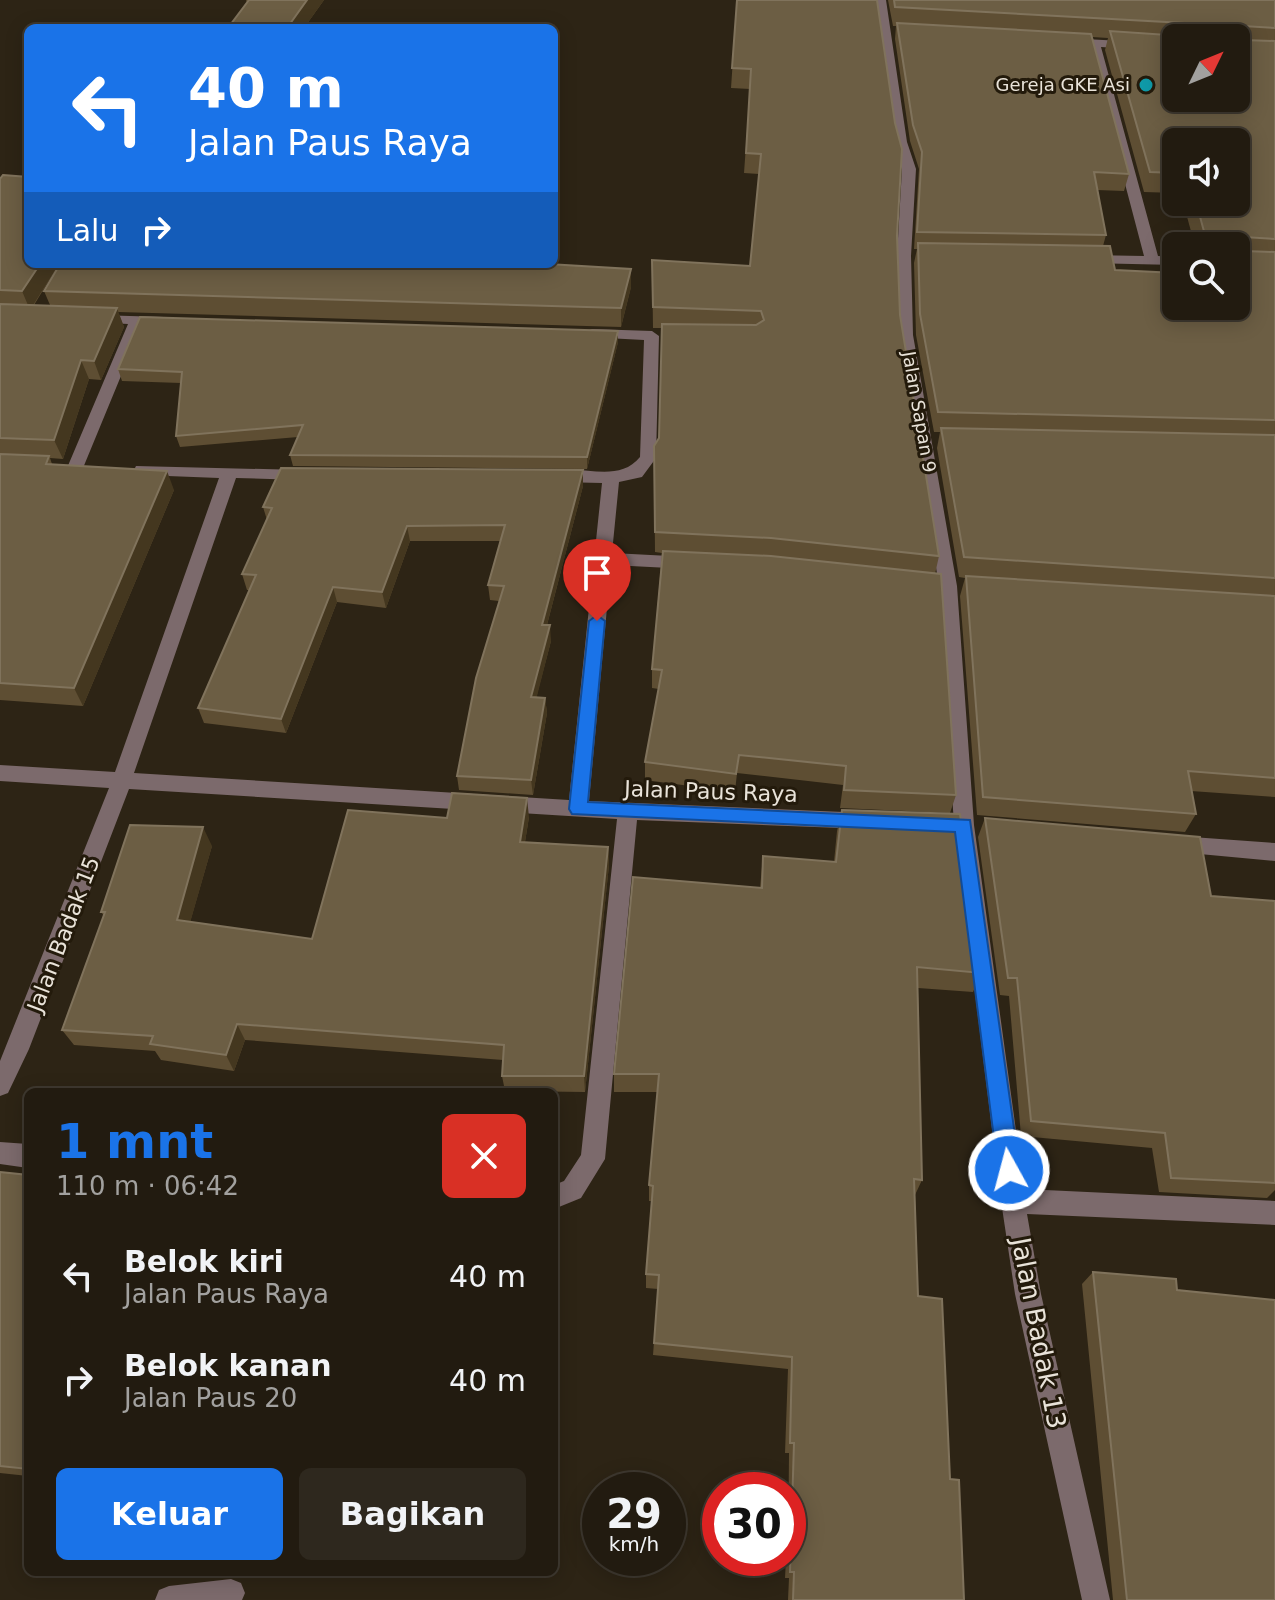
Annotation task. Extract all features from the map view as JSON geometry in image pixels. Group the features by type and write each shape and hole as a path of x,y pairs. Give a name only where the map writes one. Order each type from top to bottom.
{"street":[{"name":"Jalan Sapan 9","path":"880,0 901,142 909,169 912,256 906,335 932,440 948,586 964,825"},
{"path":"883,32 898,33"},
{"path":"1049,41 1162,47"},
{"path":"1094,44 1152,261"},
{"path":"1075,259 1162,261"},
{"path":"80,318 184,322"},
{"path":"75,468 137,320"},
{"path":"548,477 611,478 636,473 648,458 660,336 574,333"},
{"path":"121,470 325,475"},
{"name":"Jalan Badak 15","path":"0,1085 18,1049 122,781 229,474"},
{"path":"578,809 611,478"},
{"path":"603,559 709,564"},
{"name":"Jalan Paus Raya","path":"0,773 578,809 887,822"},
{"path":"558,1195 572,1190 593,1159 628,811"},
{"name":"Jalan Badak 13","path":"964,825 1028,1294 1096,1600"},
{"path":"1150,842 1275,852"},
{"path":"0,1153 24,1156"},
{"path":"1013,1201 1275,1213"},
{"path":"169,1600 231,1593"}],"building":[{"path":"249,0 307,0 290,24 231,24"},
{"path":"737,0 877,0 895,123 902,149 897,236 900,315 939,556 771,538 655,532 654,446 659,438 662,324 756,325 764,320 761,311 653,307 652,260 750,266 761,154 746,153 751,69 732,68"},
{"path":"894,0 1275,0 1275,28 1250,26 1250,24 895,7"},
{"path":"897,23 1091,34 1129,174 1094,172 1106,235 917,232 922,152 913,125"},
{"path":"1110,31 1162,35 1162,112 1250,112 1250,40 1275,41 1275,239 1250,237 1250,232 1204,232 1200,216 1250,216 1250,128 1162,128 1162,172 1150,172"},
{"path":"3,175 24,177 24,268 37,268 22,291 0,290 0,179"},
{"path":"918,243 1110,246 1115,270 1162,272 1162,320 1250,320 1250,251 1275,252 1275,420 938,412 920,314"},
{"path":"558,265 631,269 621,308 44,291 58,268 558,268"},
{"path":"0,304 117,308 94,361 81,360 54,440 0,438"},
{"path":"140,317 618,331 587,457 290,455 303,425 176,436 182,372 118,369"},
{"path":"941,428 1275,435 1275,578 964,557"},
{"path":"0,454 49,456 46,464 167,471 74,688 0,683"},
{"path":"281,468 583,470 542,625 550,625 531,697 545,698 531,780 457,776 476,678 504,586 488,585 505,525 407,526 382,592 333,587 281,719 198,708 256,575 242,574 272,508 263,507"},
{"path":"663,551 771,556 941,574 956,795 844,790 846,766 739,755 736,774 645,762 662,670 652,669"},
{"path":"966,576 1275,596 1275,778 1188,771 1196,814 983,797"},
{"path":"452,793 527,798 520,842 608,847 584,1076 502,1076 504,1045 237,1024 226,1055 150,1044 153,1036 62,1030 105,912 101,912 130,825 203,827 177,920 312,939 348,810 447,818"},
{"path":"842,810 960,814 981,973 917,967 922,1180 914,1179 918,1296 942,1299 950,1479 959,1480 964,1600 793,1600 794,1576 806,1576 806,1472 793,1472 794,1443 790,1443 792,1357 654,1343 659,1275 646,1274 653,1186 649,1185 659,1074 614,1074 633,877 762,888 763,856 836,862"},
{"path":"985,818 1200,837 1211,896 1275,901 1275,1183 1171,1178 1165,1133 1031,1121 1017,978 1008,978"},
{"path":"0,1172 24,1175 24,1469 0,1466"},
{"path":"1093,1272 1176,1279 1177,1290 1275,1300 1275,1600 1127,1600"}],"place":[{"name":"Gereja GKE Asi","path":"1146,85"}],"route":[{"path":"597,621 578,809 964,825 1009,1170"}]}
